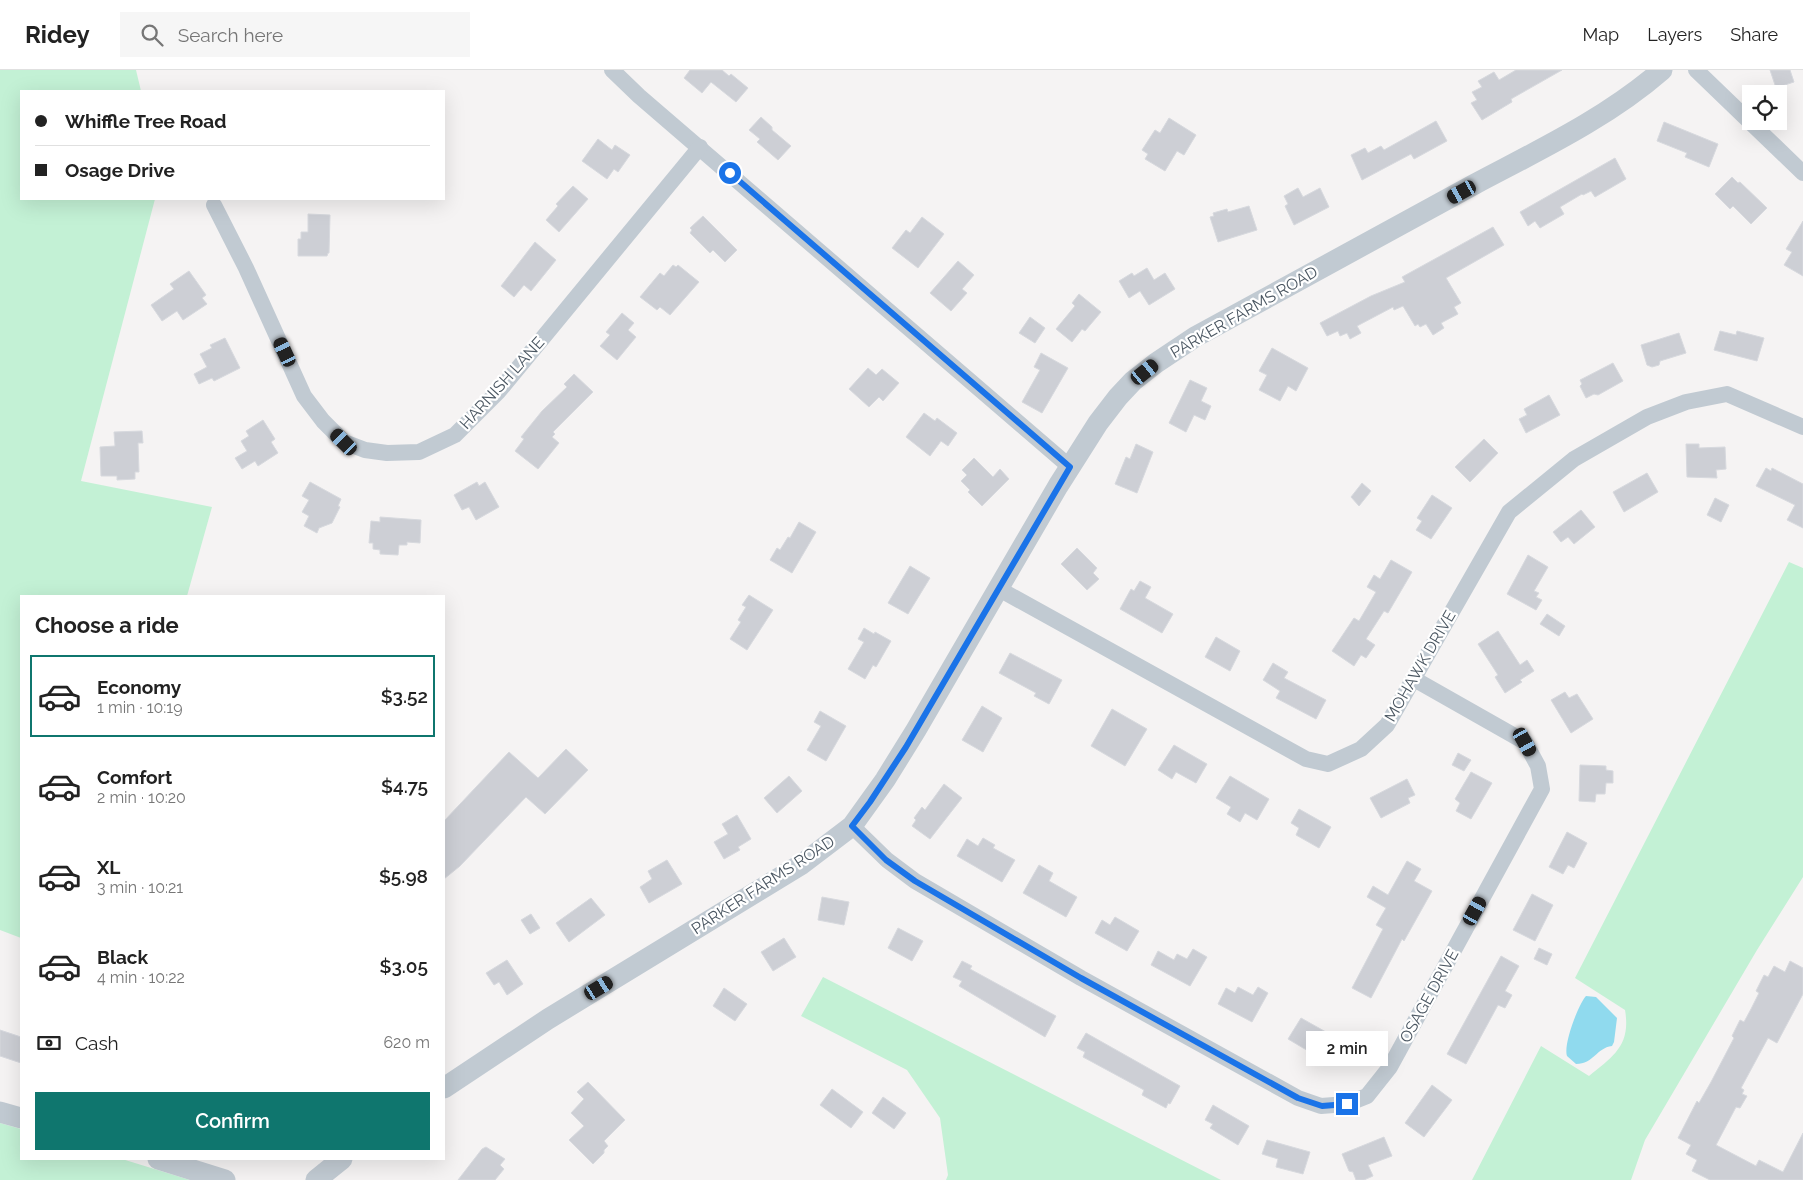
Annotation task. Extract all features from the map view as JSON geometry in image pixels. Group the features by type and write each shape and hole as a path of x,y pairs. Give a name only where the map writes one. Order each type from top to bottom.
{"street":[{"path":"612,70 639,96 1070,467"},
{"name":"PARKER FARMS ROAD","path":"445,1087 548,1019 802,864 852,826 885,780 1070,467 1098,423 1133,381 1156,362 1195,337 1539,150 1596,117 1645,85 1662,70"},
{"path":"1696,70 1803,173"},
{"name":"HARNISH LANE","path":"214,205 246,268 304,396 323,421 344,442 365,450 387,454 419,452 455,435 499,391 700,147"},
{"name":"MOHAWK DRIVE","path":"999,589 1306,759 1328,764 1361,749 1387,725 1509,512 1574,459 1647,417 1686,402 1727,394 1803,427"},
{"name":"OSAGE DRIVE","path":"852,826 886,860 915,881 1081,978 1298,1098 1322,1106 1347,1104 1366,1096 1390,1067 1542,789 1538,766 1525,742 1414,678"},
{"path":"0,1112 20,1118"},
{"path":"161,1160 225,1180"},
{"path":"316,1180 341,1160"}],"green space":[{"path":"0,70 136,70 141,90 20,90 20,200 155,200 81,481 212,507 187,595 20,595 20,938 0,930"},
{"path":"1789,562 1803,568 1803,877 1757,950 1645,1140 1631,1180 1472,1180 1541,1046 1589,1076 1619,1049 1625,1032 1625,1010 1575,978"},
{"path":"823,977 1221,1180 946,1180 948,1175 940,1118 907,1070 801,1016"},
{"path":"0,1123 20,1129 20,1160 125,1160 190,1180 0,1180"}],"water":[{"path":"1586,996 1596,997 1617,1018 1614,1042 1612,1046 1602,1050 1591,1059 1576,1064 1567,1056 1567,1043 1575,1016"}],"building":[{"path":"690,70 722,70 729,76 731,74 748,88 736,102 711,82 702,93 684,78"},
{"path":"1516,70 1562,70 1511,99 1512,102 1482,120 1471,103 1477,100 1472,92 1482,87 1478,81 1494,72 1499,80"},
{"path":"1770,70 1790,70 1794,82 1785,85 1775,85"},
{"path":"761,117 772,127 772,130 791,146 778,160 757,142 760,139 749,130"},
{"path":"1169,118 1196,135 1184,155 1177,151 1165,171 1145,159 1148,154 1142,150 1155,130 1160,133"},
{"path":"1436,121 1447,141 1414,159 1411,154 1362,180 1351,155 1365,148 1368,153 1381,146 1384,150"},
{"path":"1664,122 1718,144 1709,167 1685,157 1687,153 1657,141"},
{"path":"598,139 612,150 615,145 630,155 618,172 614,169 607,179 582,161"},
{"path":"1615,158 1626,179 1595,197 1591,191 1582,194 1560,207 1564,214 1540,228 1535,221 1528,226 1520,212"},
{"path":"1732,177 1738,183 1740,182 1767,208 1751,224 1733,206 1730,209 1715,194"},
{"path":"573,186 588,199 559,232 546,220 558,206 556,204"},
{"path":"1298,188 1303,197 1320,188 1329,207 1294,225 1285,206 1288,204 1284,196"},
{"path":"1249,206 1257,230 1218,242 1210,217 1214,216 1213,213 1227,209 1228,212"},
{"path":"308,214 330,215 329,253 327,256 298,256 298,239 301,239 301,232 308,232"},
{"path":"703,216 737,250 725,262 713,250 710,253 690,233 692,230 690,228"},
{"path":"922,217 944,234 918,268 892,248 906,230 910,233"},
{"path":"1803,221 1803,276 1784,265 1792,252 1786,249"},
{"path":"1493,227 1504,245 1446,278 1461,303 1454,307 1458,314 1441,323 1444,328 1433,335 1426,324 1420,327 1418,324 1415,326 1403,306 1394,310 1393,307 1357,326 1361,333 1350,339 1347,333 1340,336 1338,331 1327,336 1320,323 1371,296 1405,282 1402,277"},
{"path":"535,242 556,260 531,291 524,285 514,297 501,286"},
{"path":"958,261 974,275 962,289 967,293 951,311 930,293"},
{"path":"673,265 676,267 678,265 699,282 670,315 660,307 657,310 640,297 660,273 664,276"},
{"path":"1147,268 1154,280 1165,273 1175,289 1149,305 1140,291 1129,298 1119,281 1132,273 1134,276"},
{"path":"189,271 206,295 202,298 207,304 183,320 177,311 162,321 151,305 174,289 170,284"},
{"path":"1079,294 1101,312 1085,331 1082,329 1072,342 1056,329 1075,306 1072,303"},
{"path":"622,313 634,323 628,330 636,337 617,360 600,346 610,335 606,332"},
{"path":"1030,317 1045,328 1035,343 1019,333"},
{"path":"1720,331 1736,335 1737,331 1764,338 1757,361 1714,350"},
{"path":"1679,333 1686,353 1660,361 1659,365 1652,367 1647,365 1641,345"},
{"path":"225,338 240,368 214,381 212,378 199,384 194,374 207,367 200,354 212,348 210,345"},
{"path":"1272,348 1308,368 1296,391 1288,386 1280,401 1259,390 1267,375 1259,371"},
{"path":"1041,353 1068,368 1042,413 1022,402 1040,370 1034,367"},
{"path":"1613,363 1623,381 1598,395 1594,394 1586,398 1580,386 1582,384 1580,380"},
{"path":"868,368 876,375 882,369 899,383 883,401 879,397 869,407 849,389"},
{"path":"574,374 593,392 553,432 555,434 552,437 559,443 538,469 515,451 524,439 521,437 542,411 567,387 564,384"},
{"path":"1190,380 1207,388 1201,401 1211,406 1205,420 1194,415 1186,432 1169,423"},
{"path":"1549,395 1560,415 1526,433 1519,419 1527,415 1524,409"},
{"path":"924,413 935,421 937,418 957,433 948,446 941,441 930,456 906,437"},
{"path":"263,420 275,439 271,442 278,453 258,466 255,461 242,469 235,458 247,451 241,441 249,436 246,431"},
{"path":"142,431 143,443 138,443 139,472 135,472 135,479 117,480 117,476 101,476 100,447 115,446 114,432"},
{"path":"1484,439 1498,453 1470,482 1455,467"},
{"path":"1136,444 1153,452 1137,493 1115,484 1126,457 1130,459"},
{"path":"1686,444 1699,444 1699,448 1725,447 1726,469 1716,470 1717,478 1687,477"},
{"path":"974,458 993,477 1000,469 1009,479 982,506 968,492 970,490 961,481 967,475 962,470"},
{"path":"1766,468 1771,471 1772,468 1803,484 1803,528 1787,520 1795,505 1756,486"},
{"path":"1647,473 1658,492 1624,512 1613,492"},
{"path":"310,482 341,499 338,506 340,507 332,523 319,528 317,533 304,526 309,516 302,512 309,500 302,496"},
{"path":"477,482 479,486 485,482 499,507 476,520 469,507 462,510 454,495"},
{"path":"1362,483 1371,491 1359,506 1351,497"},
{"path":"1432,495 1452,508 1431,539 1416,530 1422,521 1417,518"},
{"path":"1715,498 1729,505 1721,522 1707,515"},
{"path":"1581,510 1595,527 1574,544 1568,537 1561,542 1553,532"},
{"path":"380,517 421,520 420,543 407,542 407,545 399,545 398,555 380,554 380,550 373,549 373,543 369,543 371,521 380,522"},
{"path":"799,522 816,532 792,573 770,560 777,548 780,550 788,537 790,538"},
{"path":"1077,548 1097,568 1093,573 1099,579 1087,590 1061,564"},
{"path":"1528,555 1548,567 1534,591 1539,593 1536,597 1542,600 1536,610 1507,594"},
{"path":"1391,560 1412,572 1388,613 1384,611 1366,639 1375,645 1366,658 1361,655 1354,666 1332,651 1354,618 1359,621 1376,592 1367,587 1374,575 1380,579"},
{"path":"910,566 930,578 908,614 888,603"},
{"path":"1140,581 1151,587 1145,598 1173,614 1162,633 1120,609 1131,589 1134,591"},
{"path":"749,595 773,610 747,650 730,639 741,622 738,620 746,607 742,605"},
{"path":"1547,614 1565,626 1559,636 1540,624"},
{"path":"864,628 891,641 876,667 873,665 865,679 848,669 864,642 858,639"},
{"path":"1498,631 1520,665 1527,660 1534,671 1520,680 1522,682 1505,693 1495,677 1498,675 1478,644"},
{"path":"1216,637 1240,651 1230,671 1205,657"},
{"path":"1010,653 1062,680 1049,704 1034,696 1036,693 999,673"},
{"path":"1273,663 1288,672 1284,678 1326,700 1316,719 1276,698 1280,691 1263,680"},
{"path":"1565,692 1569,698 1577,694 1593,719 1571,733 1551,700"},
{"path":"982,706 1002,718 983,752 962,740"},
{"path":"1112,709 1147,729 1125,766 1091,746"},
{"path":"820,711 846,726 826,761 807,750 821,726 814,722"},
{"path":"1174,745 1207,764 1196,783 1176,772 1172,779 1158,770"},
{"path":"566,749 588,770 545,814 526,797 460,866 445,878 445,820 509,752 538,778"},
{"path":"1458,753 1471,760 1464,771 1452,765"},
{"path":"1580,765 1606,766 1606,770 1613,771 1613,783 1606,783 1605,794 1596,794 1595,802 1579,801"},
{"path":"1471,772 1492,783 1471,819 1456,811 1460,803 1455,799"},
{"path":"789,776 802,791 777,813 764,798"},
{"path":"1230,776 1269,799 1257,820 1245,813 1240,822 1227,814 1231,807 1216,798"},
{"path":"1407,779 1415,795 1408,798 1410,803 1381,818 1370,798"},
{"path":"944,784 962,798 930,839 912,826 916,820 914,818 922,807 925,810"},
{"path":"1299,809 1331,827 1319,848 1296,835 1299,828 1291,823"},
{"path":"737,815 751,839 738,847 740,850 724,859 714,842 728,834 722,824"},
{"path":"1567,832 1587,843 1574,868 1568,865 1563,874 1549,867"},
{"path":"983,838 995,845 993,848 1015,860 1002,882 957,856 967,839 978,846"},
{"path":"667,860 682,884 649,903 640,887 652,879 648,871"},
{"path":"1407,861 1421,869 1414,881 1432,891 1404,941 1402,939 1371,998 1352,988 1383,929 1376,925 1386,908 1367,897 1373,886 1388,895"},
{"path":"1039,865 1053,873 1049,881 1077,897 1066,917 1023,893"},
{"path":"1532,894 1553,905 1535,941 1513,930"},
{"path":"822,897 849,902 844,925 818,920"},
{"path":"591,898 605,915 569,942 556,923"},
{"path":"531,914 540,928 530,934 521,920"},
{"path":"1115,917 1139,931 1127,951 1095,933 1102,920 1110,925"},
{"path":"898,928 923,941 912,961 888,948"},
{"path":"784,938 796,957 773,971 761,952"},
{"path":"1539,948 1552,954 1547,965 1534,959"},
{"path":"1193,949 1207,957 1190,986 1151,965 1158,951 1174,960 1177,954 1187,959"},
{"path":"1501,956 1519,966 1505,991 1512,995 1505,1008 1498,1005 1466,1064 1447,1054"},
{"path":"507,960 523,984 507,995 499,982 494,985 486,973"},
{"path":"962,961 972,966 970,969 1056,1016 1045,1037 959,986 962,981 953,977"},
{"path":"1790,961 1803,968 1803,994 1777,1043 1768,1038 1741,1088 1744,1090 1742,1094 1747,1096 1740,1108 1736,1107 1716,1145 1756,1166 1759,1160 1783,1172 1803,1133 1803,1180 1710,1180 1692,1171 1697,1160 1686,1154 1691,1145 1678,1138 1697,1101 1699,1103 1711,1082 1734,1038 1732,1036 1740,1020 1744,1022 1751,1009 1759,993 1756,991 1764,975 1768,977 1774,966 1785,972"},
{"path":"1238,987 1253,995 1258,987 1268,993 1252,1022 1218,1004 1226,988 1235,993"},
{"path":"724,988 747,1004 735,1021 713,1006"},
{"path":"1301,1018 1333,1036 1320,1058 1288,1039"},
{"path":"0,1030 20,1037 20,1063 0,1056"},
{"path":"1086,1033 1180,1086 1170,1104 1168,1103 1166,1108 1142,1095 1144,1090 1083,1057 1085,1052 1077,1048"},
{"path":"588,1082 625,1120 604,1141 608,1146 593,1164 569,1140 584,1126 571,1113 584,1099 577,1092"},
{"path":"1432,1085 1452,1100 1424,1137 1405,1123"},
{"path":"832,1089 863,1112 851,1128 820,1105"},
{"path":"883,1097 906,1113 894,1129 872,1113"},
{"path":"1213,1105 1249,1126 1238,1145 1210,1128 1213,1124 1205,1120"},
{"path":"1384,1137 1392,1156 1368,1165 1373,1176 1364,1180 1356,1180 1353,1172 1349,1171 1342,1154"},
{"path":"1267,1140 1310,1152 1303,1174 1276,1167 1278,1159 1262,1154"},
{"path":"486,1147 505,1159 500,1165 504,1169 495,1180 458,1180 482,1149"}],"route":[{"path":"730,173 1070,467 906,747 852,826 886,860 915,881 1081,978 1298,1098 1322,1106 1347,1104"}]}
